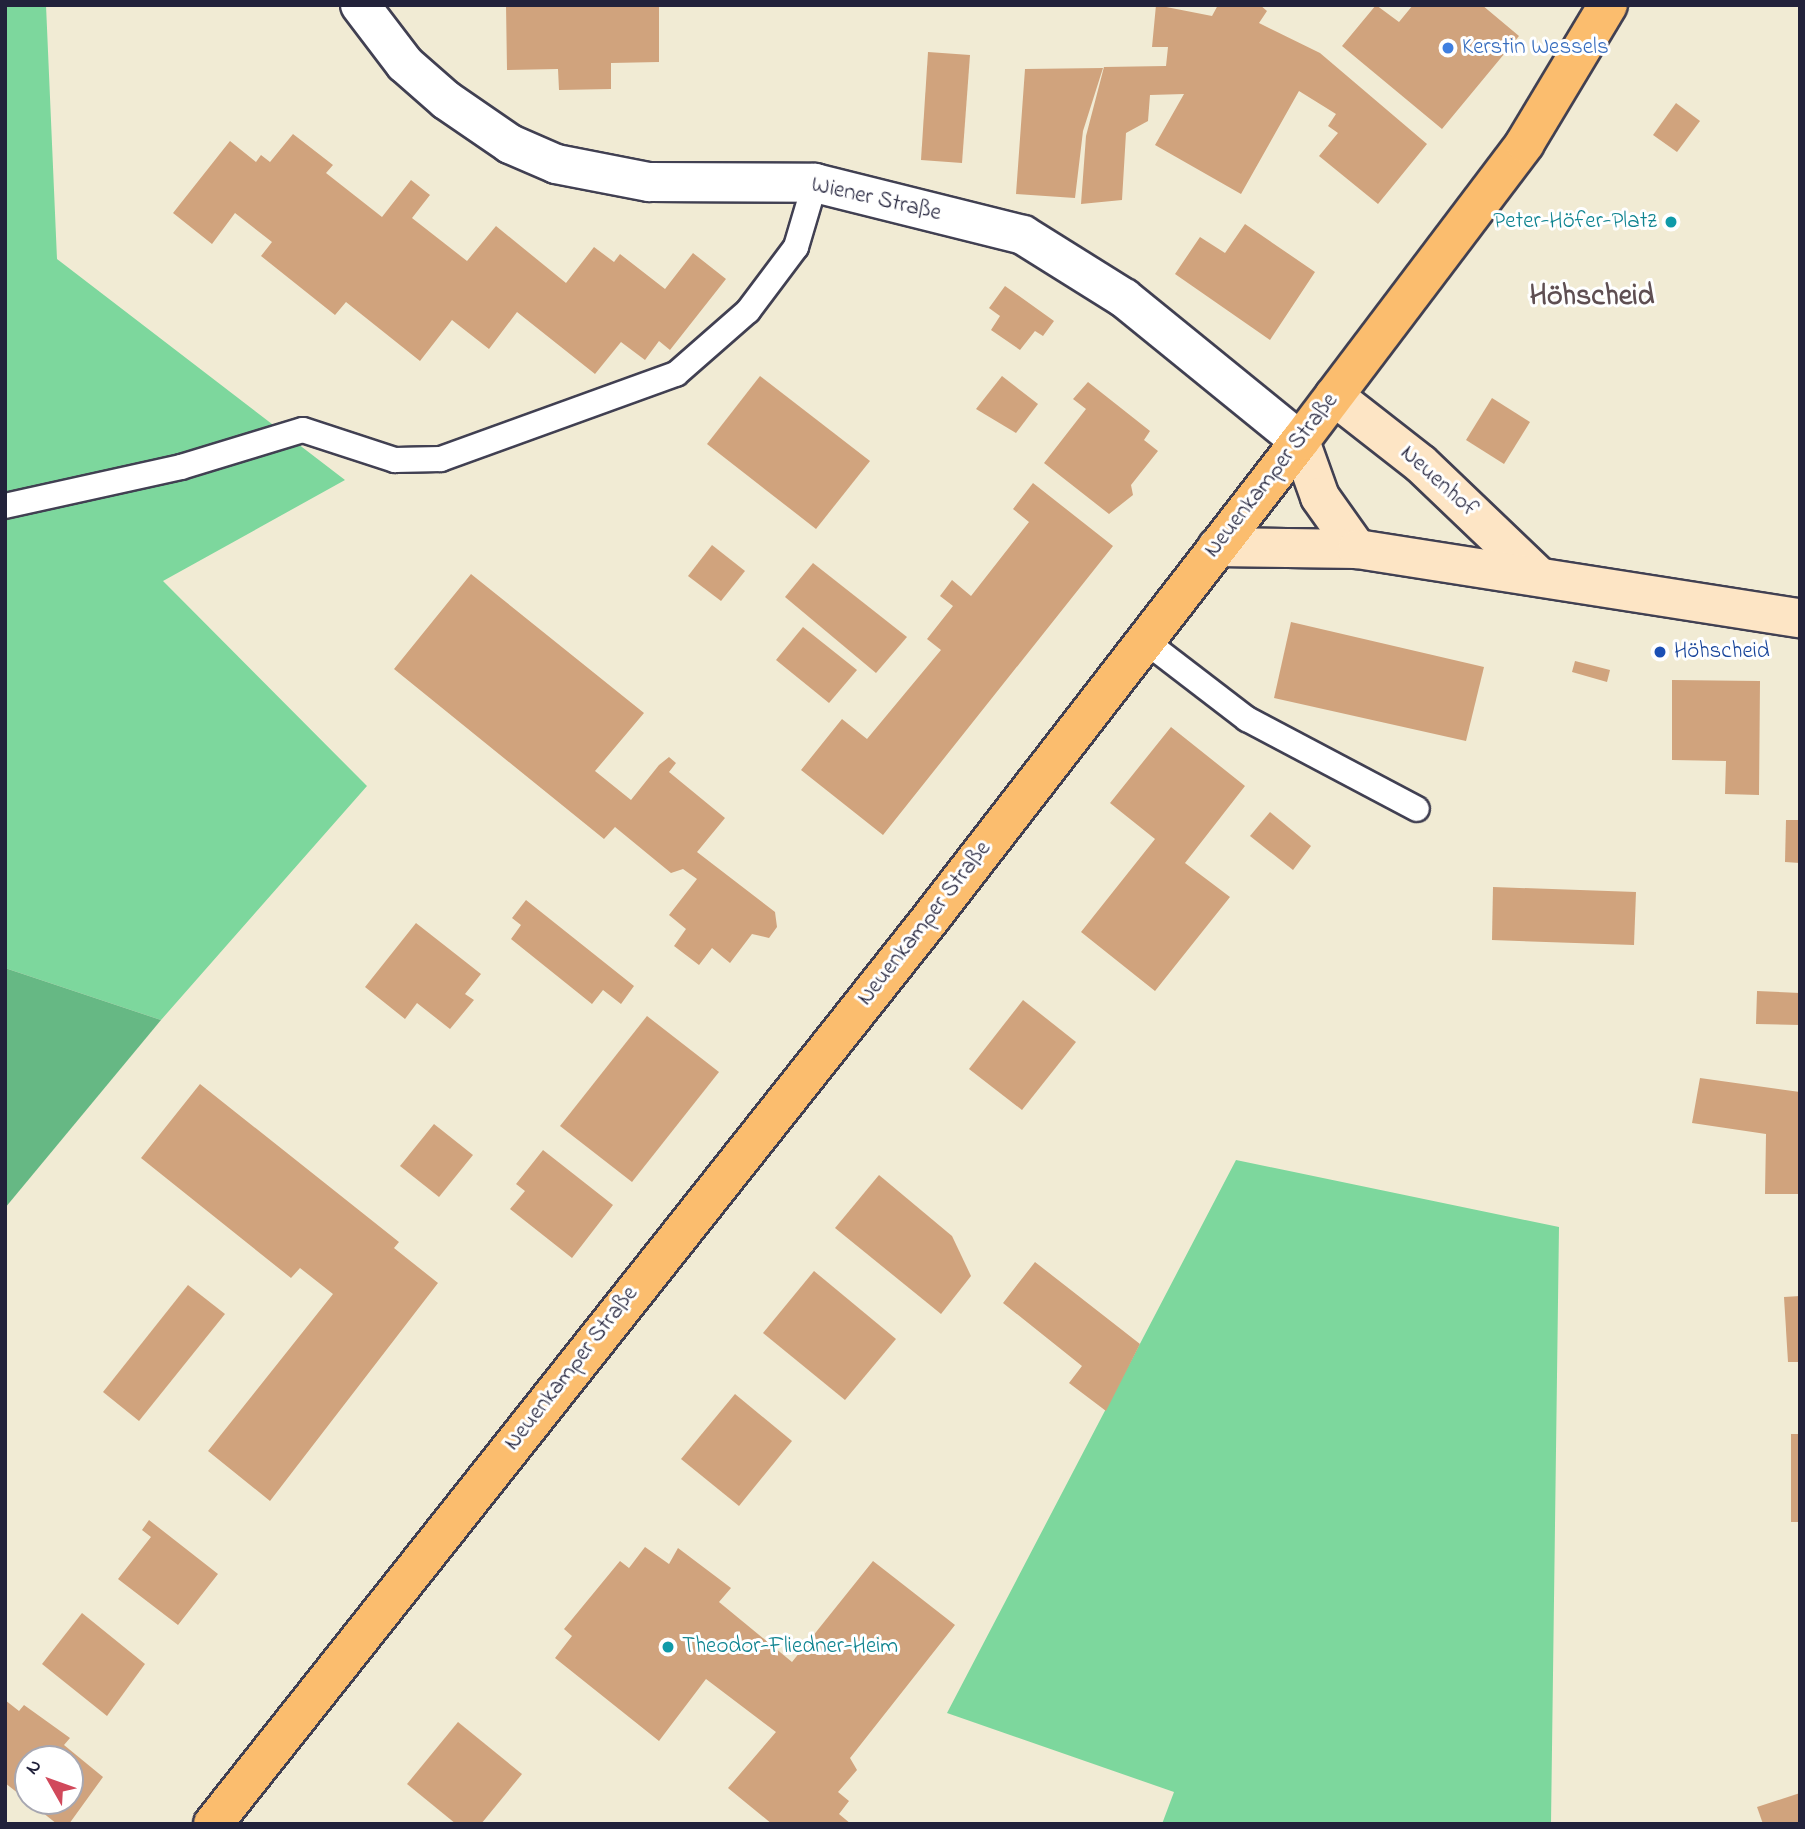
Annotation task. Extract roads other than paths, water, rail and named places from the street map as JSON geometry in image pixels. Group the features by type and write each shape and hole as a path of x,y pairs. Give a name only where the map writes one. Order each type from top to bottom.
{"main road":[{"name":"Neuenkamper Straße","path":"213,1824 1300,441 1525,143 1608,5"}],"street":[{"name":"Wiener Straße","path":"360,5 405,64 446,100 510,144 556,164 649,182 814,183 1023,235 1124,298 1300,441"},
{"name":"Neuenhof","path":"1334,396 1421,464 1537,575"},
{"path":"1300,441 1320,496 1357,549"},
{"path":"1217,547 1357,549 1800,618"}],"lane":[{"path":"5,506 181,467 303,430 395,460 441,459 677,373 748,311 796,247 814,183"},
{"path":"1144,640 1247,719 1417,809"}],"place":[{"name":"Kerstin Wessels","path":"1448,48"},
{"name":"Peter-Höfer-Platz","path":"1671,222"},
{"name":"Höhscheid","path":"1660,652"},
{"name":"Theodor-Fliedner-Heim","path":"668,1647"}],"district":[{"name":"Höhscheid","path":"1592,297"}]}
